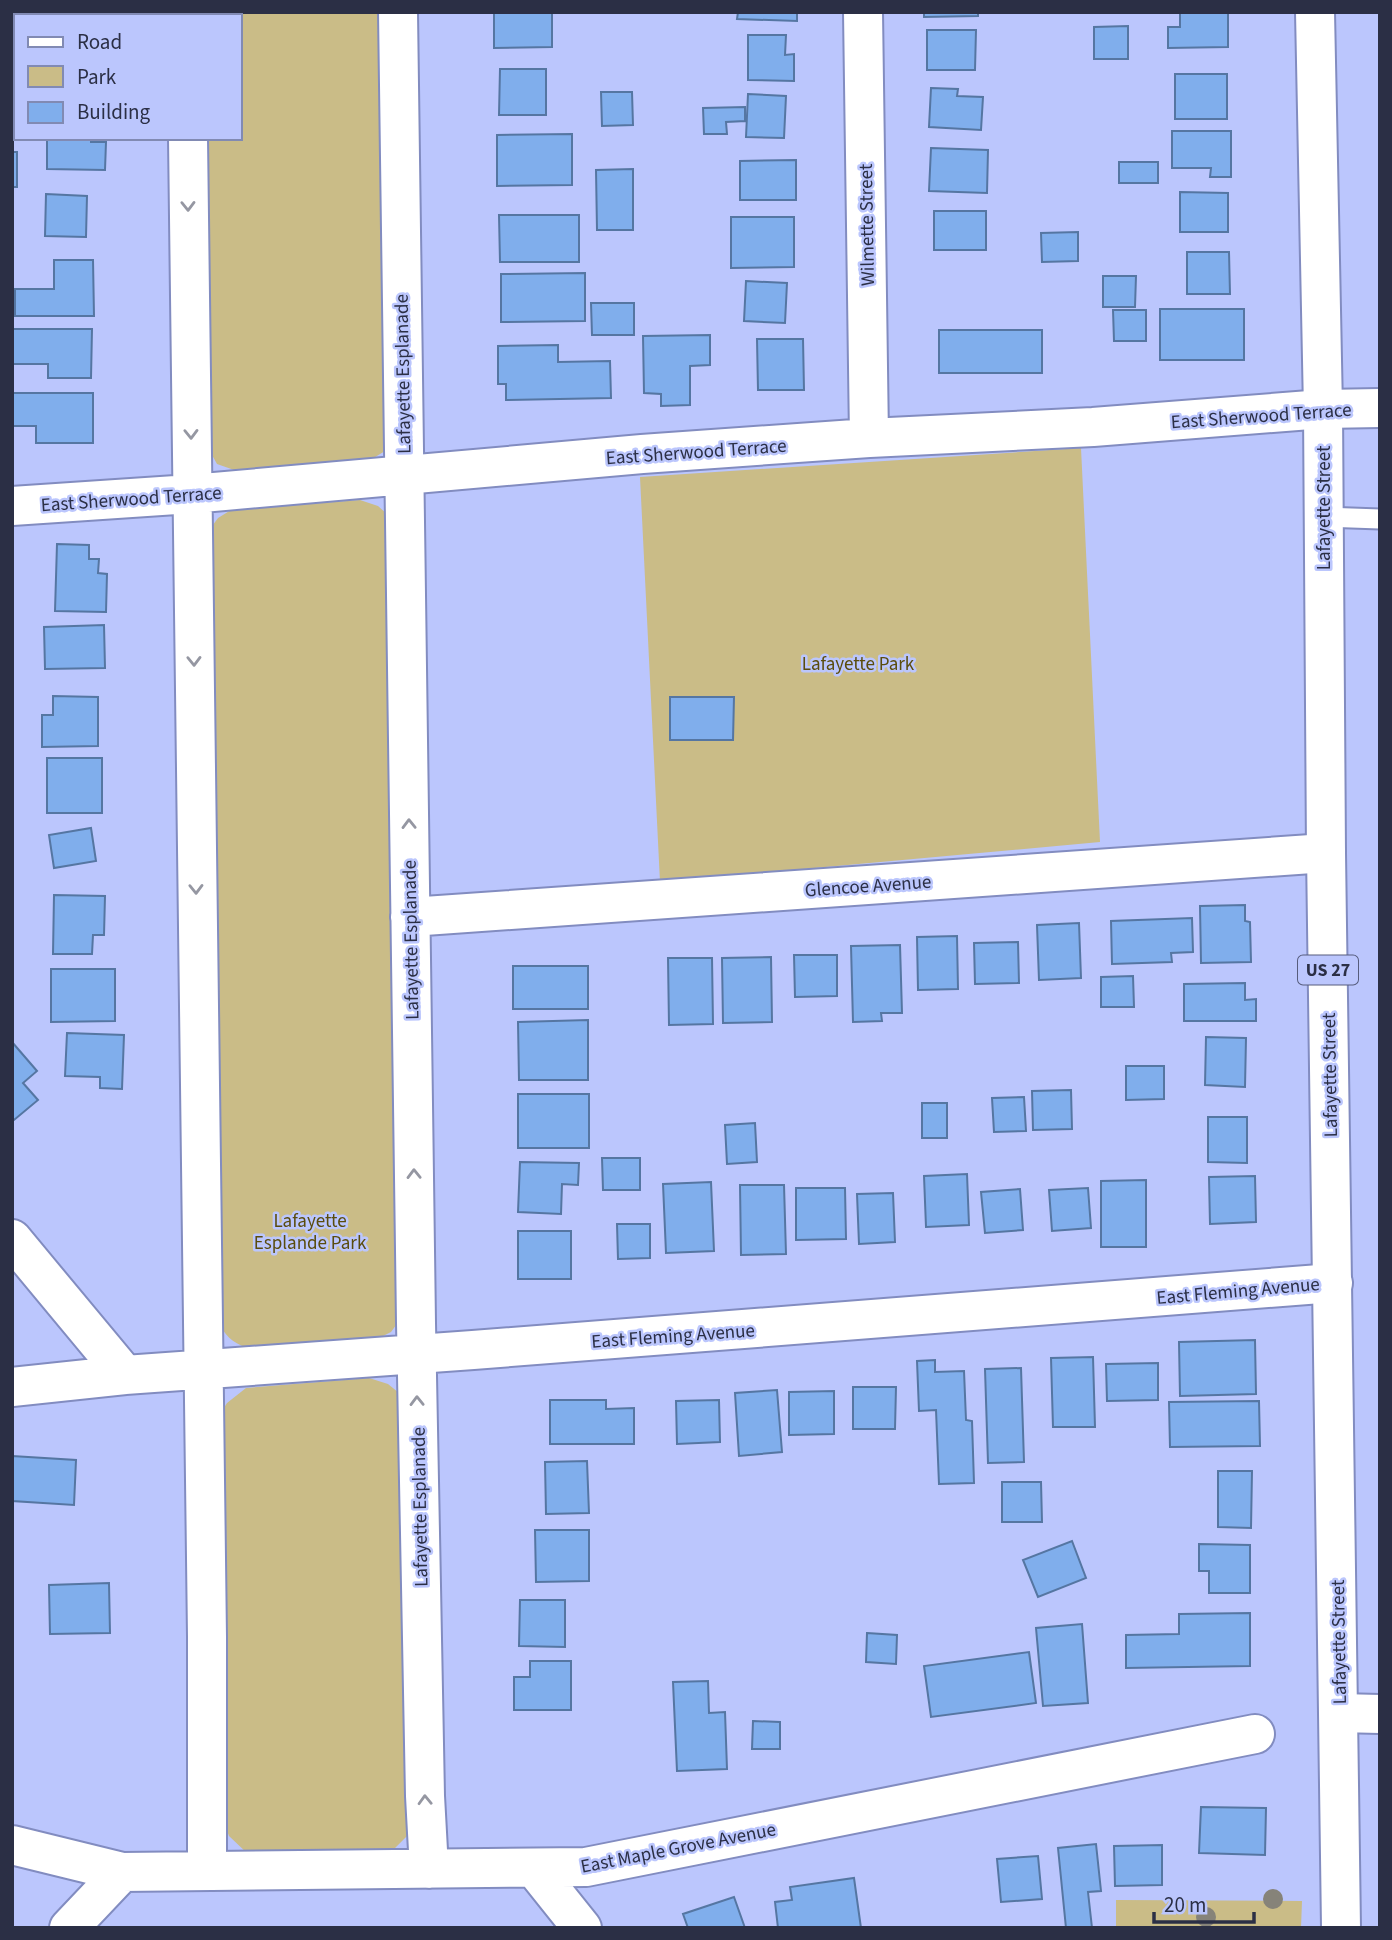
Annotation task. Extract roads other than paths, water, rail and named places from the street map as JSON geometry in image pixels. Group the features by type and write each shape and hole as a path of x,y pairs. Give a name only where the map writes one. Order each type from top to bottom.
{"main road":[{"name":"Lafayette Esplanade","path":"398,12 416,1354 424,1782 429,1868"},
{"name":"Wilmette Street","path":"863,12 869,438"},
{"name":"Lafayette Street","path":"1315,12 1323,409 1326,853 1341,1928"},
{"path":"188,140 208,1690 207,1870"},
{"name":"East Sherwood Terrace","path":"12,506 403,477 642,454 869,438 1093,427 1323,409 1380,408"},
{"name":"Glencoe Avenue","path":"410,917 1326,853"},
{"path":"12,1239 125,1375"},
{"name":"East Fleming Avenue","path":"12,1387 125,1375 1333,1283"},
{"path":"1339,1713 1380,1714"},
{"name":"East Maple Grove Avenue","path":"12,1845 122,1872 586,1867 1255,1734"},
{"path":"534,1868 582,1928"},
{"path":"69,1928 122,1872"}],"lane":[{"path":"1323,517 1380,519"}],"park label":[{"name":"Lafayette Park","path":"858,663"},
{"name":"Lafayette Esplande Park","path":"310,1231"}]}
